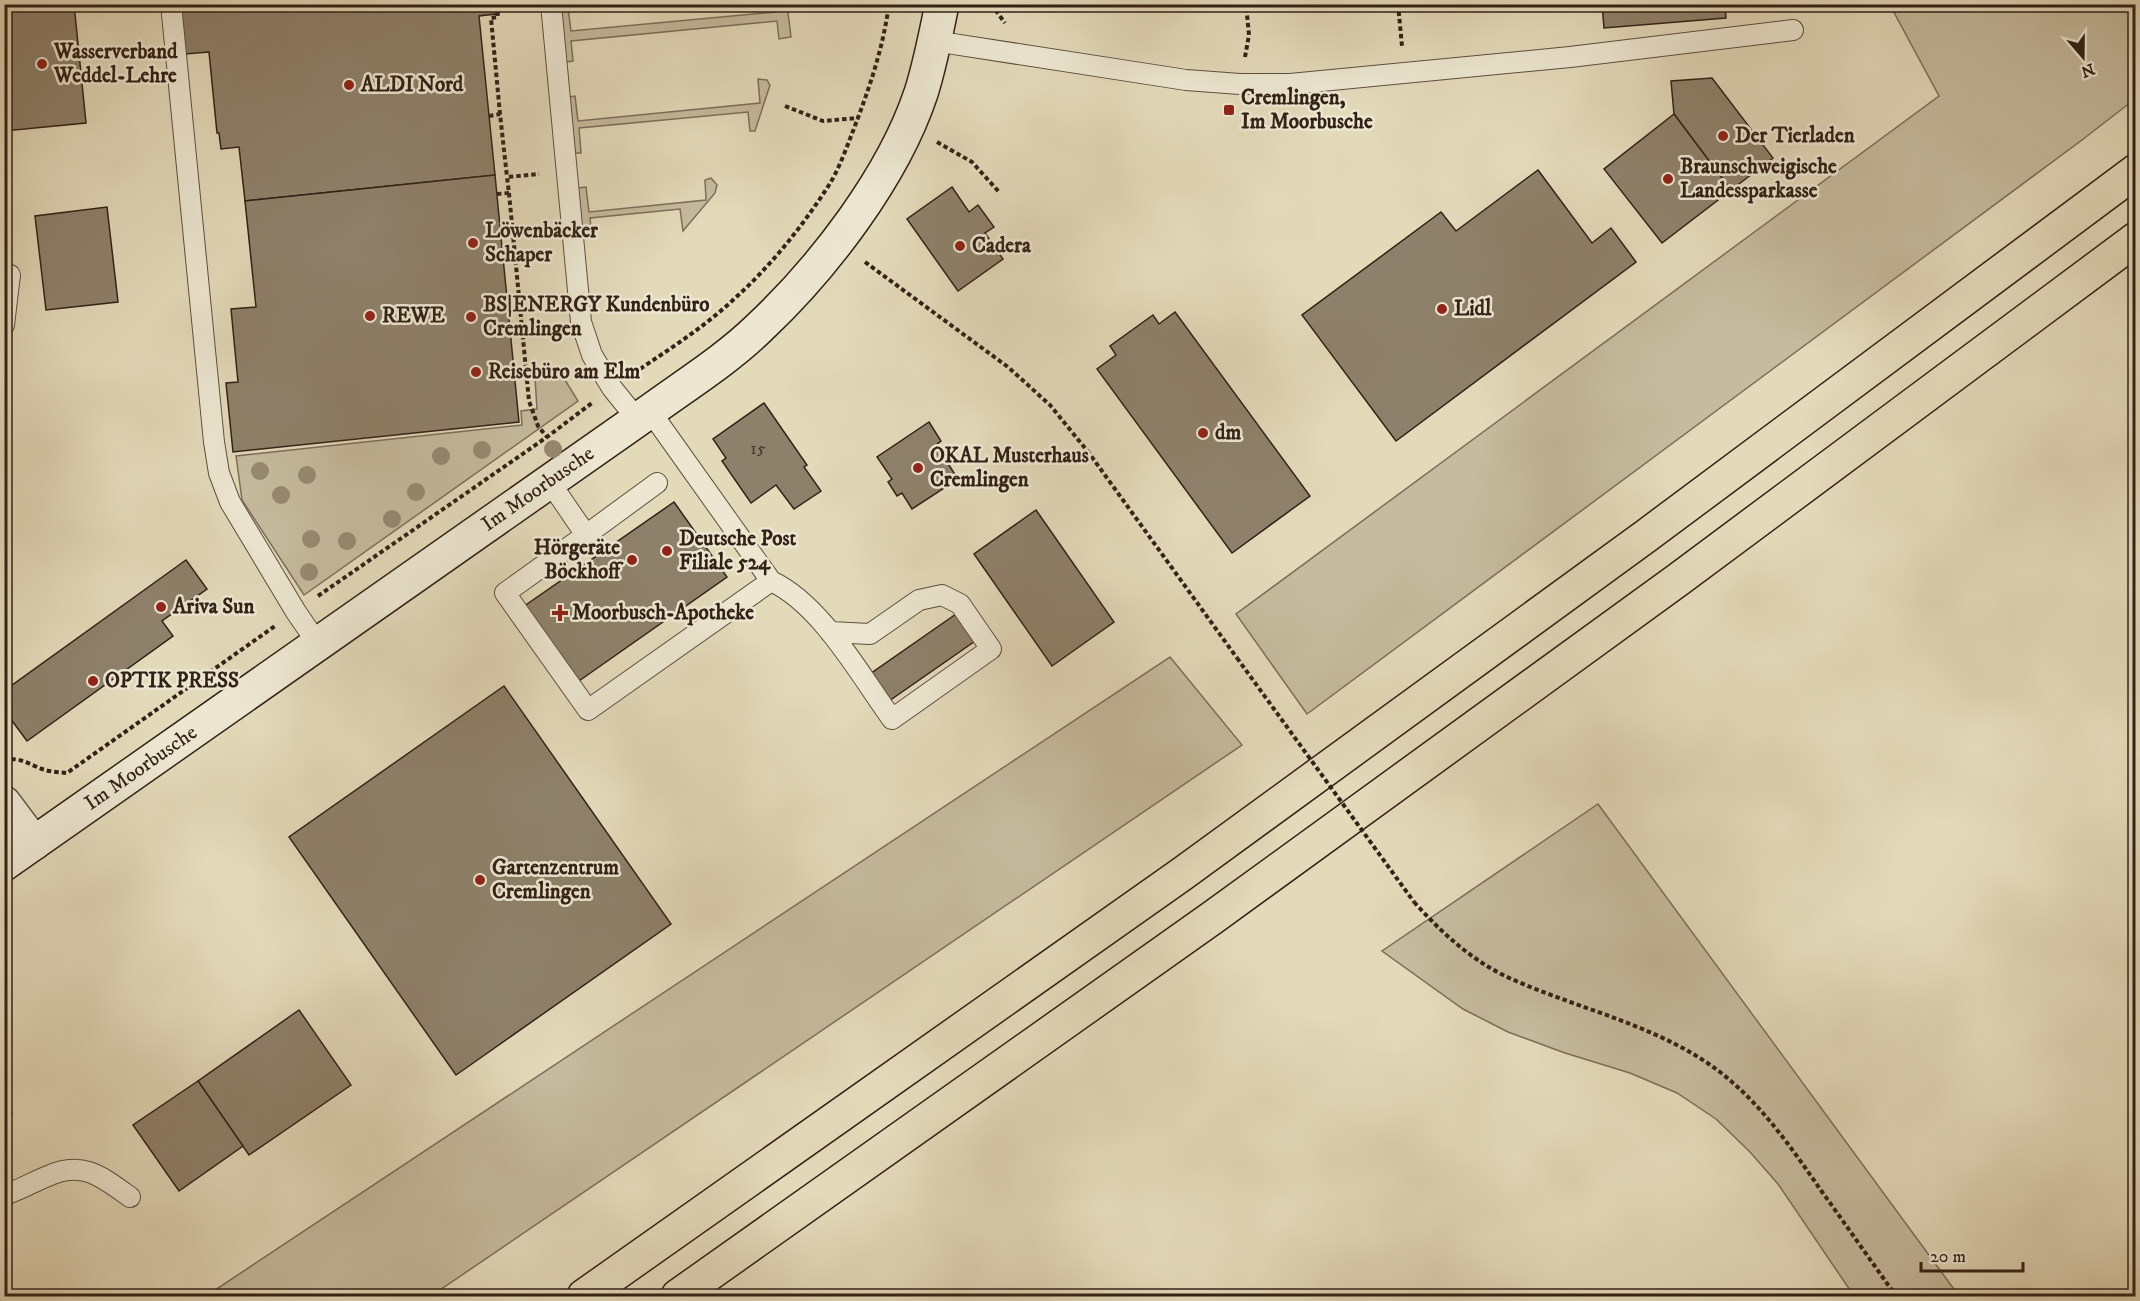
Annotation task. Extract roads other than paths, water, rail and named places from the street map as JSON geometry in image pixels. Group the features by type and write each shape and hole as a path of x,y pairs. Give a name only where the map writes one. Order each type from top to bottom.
{"highway":[{"path":"585,1296 1201,860 1655,529 2136,171"},
{"path":"678,1296 1203,925 1670,586 2136,239"}],"street":[{"name":"Im Moorbusche","path":"4,864 643,415 723,358 759,329 802,285 838,242 885,170 907,130 921,93 942,4"},
{"path":"4,803 34,843"}],"lane":[{"path":"171,4 219,473 230,502 296,612 318,644"},
{"path":"551,4 581,322 592,355 612,388 643,415 771,581 785,587 799,598 830,632 892,719 991,649 960,604 942,595 919,600 870,634 830,632"},
{"path":"934,41 1151,75 1240,84 1290,84 1570,57 1793,30"},
{"path":"4,325 10,275"},
{"path":"549,481 586,535"},
{"path":"657,483 505,593 588,710 771,581"},
{"path":"4,1195 20,1191 49,1175 66,1170 87,1170 105,1179 130,1197"}],"place":[{"name":"Wasserverband Weddel-Lehre","path":"42,64"},
{"name":"ALDI Nord","path":"349,85"},
{"name":"Cremlingen, Im Moorbusche","path":"1229,110"},
{"name":"Der Tierladen","path":"1723,136"},
{"name":"Braunschweigische Landessparkasse","path":"1668,179"},
{"name":"Löwenbäcker Schaper","path":"473,243"},
{"name":"Cadera","path":"960,246"},
{"name":"Lidl","path":"1442,309"},
{"name":"REWE","path":"370,316"},
{"name":"BS|ENERGY Kundenbüro Cremlingen","path":"471,317"},
{"name":"Reisebüro am Elm","path":"476,372"},
{"name":"dm","path":"1203,433"},
{"name":"OKAL Musterhaus Cremlingen","path":"918,468"},
{"name":"Deutsche Post Filiale 524","path":"667,551"},
{"name":"Hörgeräte Böckhoff","path":"632,560"},
{"name":"Ariva Sun","path":"161,607"},
{"name":"Moorbusch-Apotheke","path":"560,613"},
{"name":"OPTIK PRESS","path":"93,681"},
{"name":"Gartenzentrum Cremlingen","path":"480,880"}]}
